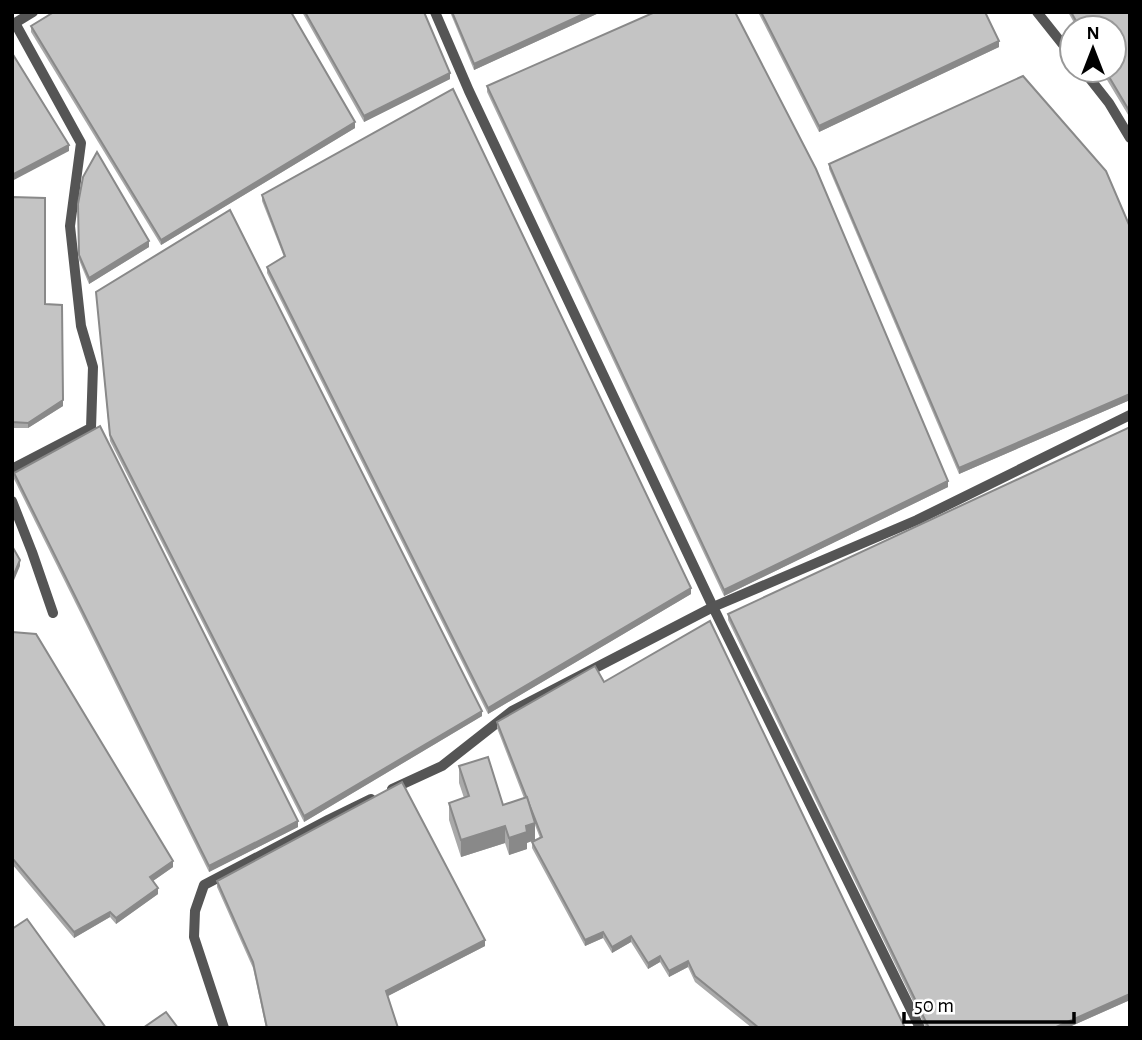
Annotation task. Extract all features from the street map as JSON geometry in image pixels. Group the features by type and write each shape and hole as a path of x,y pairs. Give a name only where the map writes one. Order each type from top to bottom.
{"lane":[{"path":"12,469 91,428 93,367 81,326 69,226 81,143 15,23 33,12"},
{"path":"435,12 469,91 713,607 920,1028"},
{"path":"1037,12 1058,39"},
{"path":"1094,84 1130,138"},
{"path":"224,1028 194,937 195,911 204,885 328,820 442,766 512,711 713,607 917,520 1130,415"},
{"path":"12,500 53,613"}],"building":[{"path":"54,12 291,12 355,122 161,240 31,26"},
{"path":"305,12 424,12 450,73 364,116"},
{"path":"452,12 588,12 474,64"},
{"path":"655,12 735,12 816,169 948,481 724,590 487,86"},
{"path":"761,12 985,12 999,41 819,126"},
{"path":"1071,12 1130,12 1130,112 1113,84 1128,84 1128,14"},
{"path":"12,53 69,145 12,175"},
{"path":"1023,76 1106,171 1130,227 1130,394 959,468 829,164"},
{"path":"453,89 691,588 488,708 267,267 285,256 262,195"},
{"path":"97,152 149,241 89,278 79,255 78,204 83,177"},
{"path":"12,197 45,198 45,304 62,305 63,400 28,423 12,422"},
{"path":"230,210 482,711 304,816 110,435 96,292"},
{"path":"100,426 298,821 209,866 14,473"},
{"path":"1130,427 1130,994 1054,1028 929,1028 728,614"},
{"path":"12,546 20,560 12,579"},
{"path":"710,621 905,1028 759,1028 695,976 688,961 669,971 660,956 648,963 631,936 612,947 603,932 585,940 532,842 542,837 497,722 595,666 604,682"},
{"path":"12,632 36,634 173,861 150,877 158,888 116,918 110,912 74,932 12,858"},
{"path":"488,757 503,805 527,797 535,823 526,826 527,832 509,838 505,826 461,840 449,803 469,796 459,766"},
{"path":"402,782 485,940 386,991 398,1028 267,1028 253,962 217,881"},
{"path":"27,919 106,1028 12,1028 12,929"},
{"path":"166,1012 178,1028 143,1028"}]}
